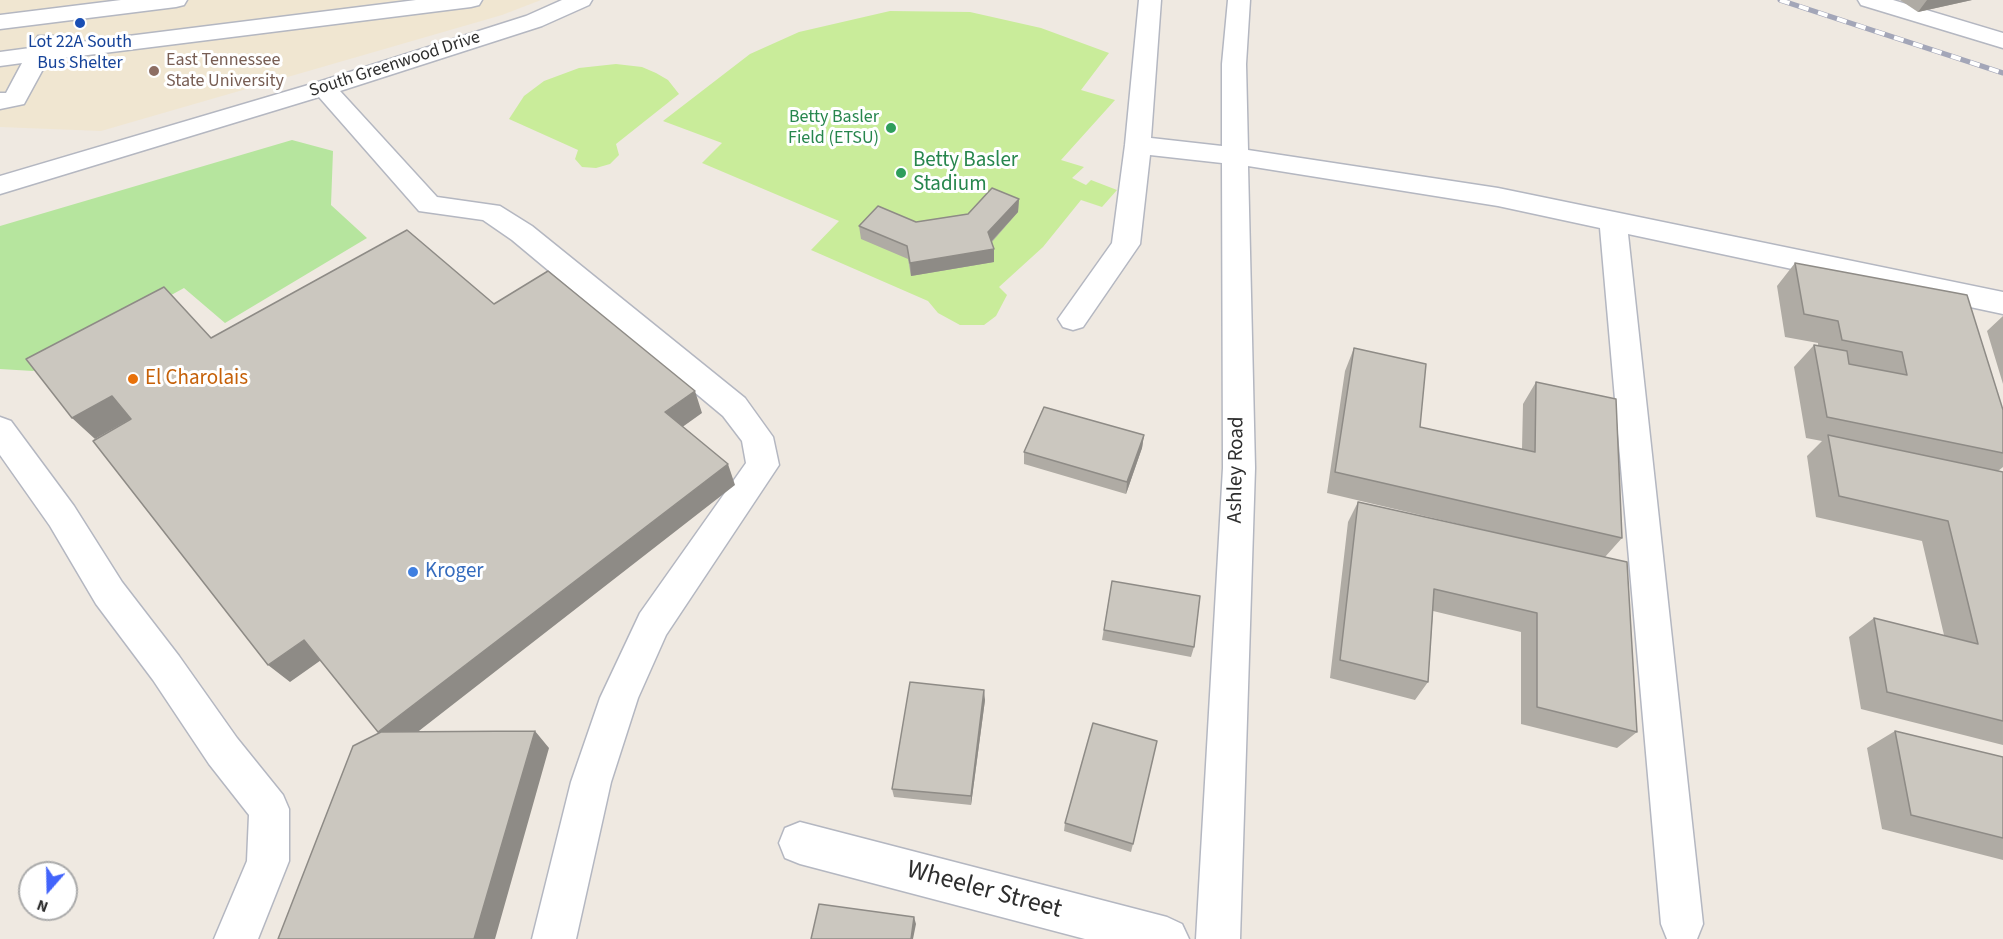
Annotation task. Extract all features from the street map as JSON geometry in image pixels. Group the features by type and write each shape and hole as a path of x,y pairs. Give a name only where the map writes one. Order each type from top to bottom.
{"street":[{"path":"0,22 176,0"},
{"path":"0,59 471,0"},
{"name":"South Greenwood Drive","path":"0,185 324,88 534,21 581,0"},
{"path":"1072,319 1126,244 1138,145 1150,0"},
{"name":"Ashley Road","path":"1218,939 1239,468 1234,64 1239,0"},
{"path":"1869,0 2003,40"},
{"path":"0,101 15,99 40,54 58,14"},
{"path":"324,88 359,130 429,205 490,212 522,233 734,407 757,437 763,465 653,624 619,698 591,782 554,939"},
{"path":"1138,145 1235,156 1498,197 2003,303"},
{"path":"1613,221 1682,924"},
{"path":"0,430 62,516 109,593 166,668 223,751 269,808 268,861 236,939"},
{"name":"Wheeler Street","path":"800,843 1167,939"}],"shaded area":[{"name":"East Tennessee State University","path":"0,0 541,0 502,15 101,131 0,127"}],"green space":[{"name":"Betty Basler Stadium","path":"890,11 970,12 1041,28 1109,53 1081,90 1115,100 1061,160 1084,167 1072,178 1086,185 1091,180 1117,190 1102,207 1081,200 1043,247 999,287 1007,295 996,316 984,325 960,325 938,313 928,301 811,250 839,221 702,163 722,143 663,121 750,54 799,32"},
{"path":"616,64 642,67 656,73 668,80 679,94 616,144 619,155 610,164 596,168 582,167 575,159 578,150 509,119 524,96 544,81 579,68"},
{"path":"292,140 333,151 331,205 367,238 225,323 184,288 33,371 0,369 0,226"}],"building":[{"path":"992,188 1019,199 988,232 994,249 910,263 907,246 859,226 878,206 916,222 968,214"},
{"name":"Kroger","path":"407,230 494,304 548,271 695,391 665,412 728,464 378,732 304,640 268,665 93,441 131,419 112,396 72,418 26,359 164,287 211,338"},
{"path":"1795,263 1967,295 2003,410 2003,453 1827,417 1814,345 1847,351 1849,364 1907,375 1902,352 1842,340 1838,321 1804,314"},
{"path":"1354,348 1426,364 1420,427 1535,452 1536,382 1616,399 1622,538 1335,472"},
{"path":"1044,407 1144,435 1127,482 1024,452"},
{"path":"1828,435 2003,472 2003,721 1887,692 1874,618 1978,644 1948,521 1839,496"},
{"path":"1358,502 1627,562 1637,732 1537,707 1537,613 1434,589 1428,682 1340,660"},
{"path":"1112,581 1200,596 1194,647 1104,630"},
{"path":"910,682 984,690 971,796 892,789"},
{"path":"1093,723 1157,741 1133,844 1065,823"},
{"path":"535,731 474,939 278,939 353,746 381,732"},
{"path":"1895,731 2003,757 2003,838 1911,815"},
{"path":"819,904 914,917 911,939 811,939"}],"railway":[{"path":"1780,0 2003,73"}],"place":[{"name":"Lot 22A South Bus Shelter","path":"80,23"},
{"name":"East Tennessee State University","path":"154,71"},
{"name":"Betty Basler Field (ETSU)","path":"891,128"},
{"name":"Betty Basler Stadium","path":"901,173"},
{"name":"El Charolais","path":"133,379"},
{"name":"Kroger","path":"413,572"}]}
